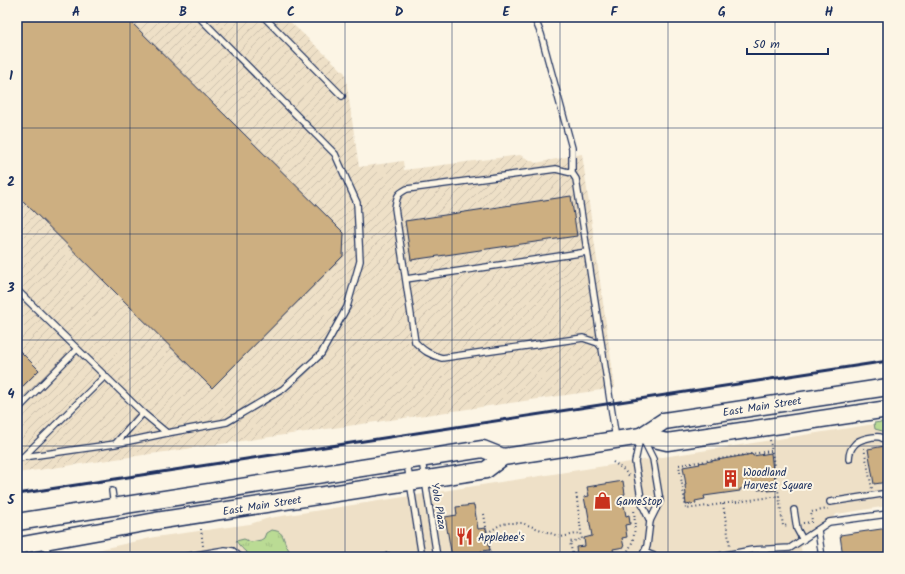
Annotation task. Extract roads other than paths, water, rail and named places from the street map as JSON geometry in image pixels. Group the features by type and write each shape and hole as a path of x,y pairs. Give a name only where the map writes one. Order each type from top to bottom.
{"main road":[{"name":"East Main Street","path":"641,436 664,422 888,387"},
{"name":"East Main Street","path":"17,546 156,521 486,470 503,457 616,439 641,436 667,442 888,409"},
{"name":"East Main Street","path":"17,522 113,499 414,460 483,449 503,457"}],"lane":[{"path":"20,458 115,444 226,422 283,389 321,354 347,306 360,261 358,203 335,154 199,17"},
{"path":"264,17 342,96"},
{"path":"534,17 541,34 572,148 572,173"},
{"path":"602,348 598,343 583,338 442,358 423,350 415,342 395,208 396,198 399,193 408,190 556,169 572,173 576,178 616,439"},
{"path":"406,279 587,252"},
{"path":"17,290 143,413 167,433"},
{"path":"17,410 77,349"},
{"path":"20,458 105,376"},
{"path":"115,444 143,413"},
{"path":"641,436 635,462 642,504 650,521"},
{"path":"641,436 654,459 660,501 650,521 645,555 657,557"},
{"path":"849,460 849,454 855,443 860,440 881,437 888,443"},
{"name":"Yolo Plaza","path":"414,460 417,481 422,557"},
{"name":"Yolo Plaza","path":"414,460 417,481 437,557"},
{"path":"830,502 888,492"},
{"path":"794,510 797,529 803,540"},
{"path":"714,557 752,550 790,548 829,522 888,514"},
{"path":"818,530 822,557"},
{"path":"45,541 48,557"},
{"path":"184,557 225,550 233,551 240,557"}],"railway":[{"path":"17,494 888,361"}],"place":[{"name":"Woodland Harvest Square","path":"730,478"},
{"name":"GameStop","path":"603,501"},
{"name":"Applebee's","path":"465,537"}]}
